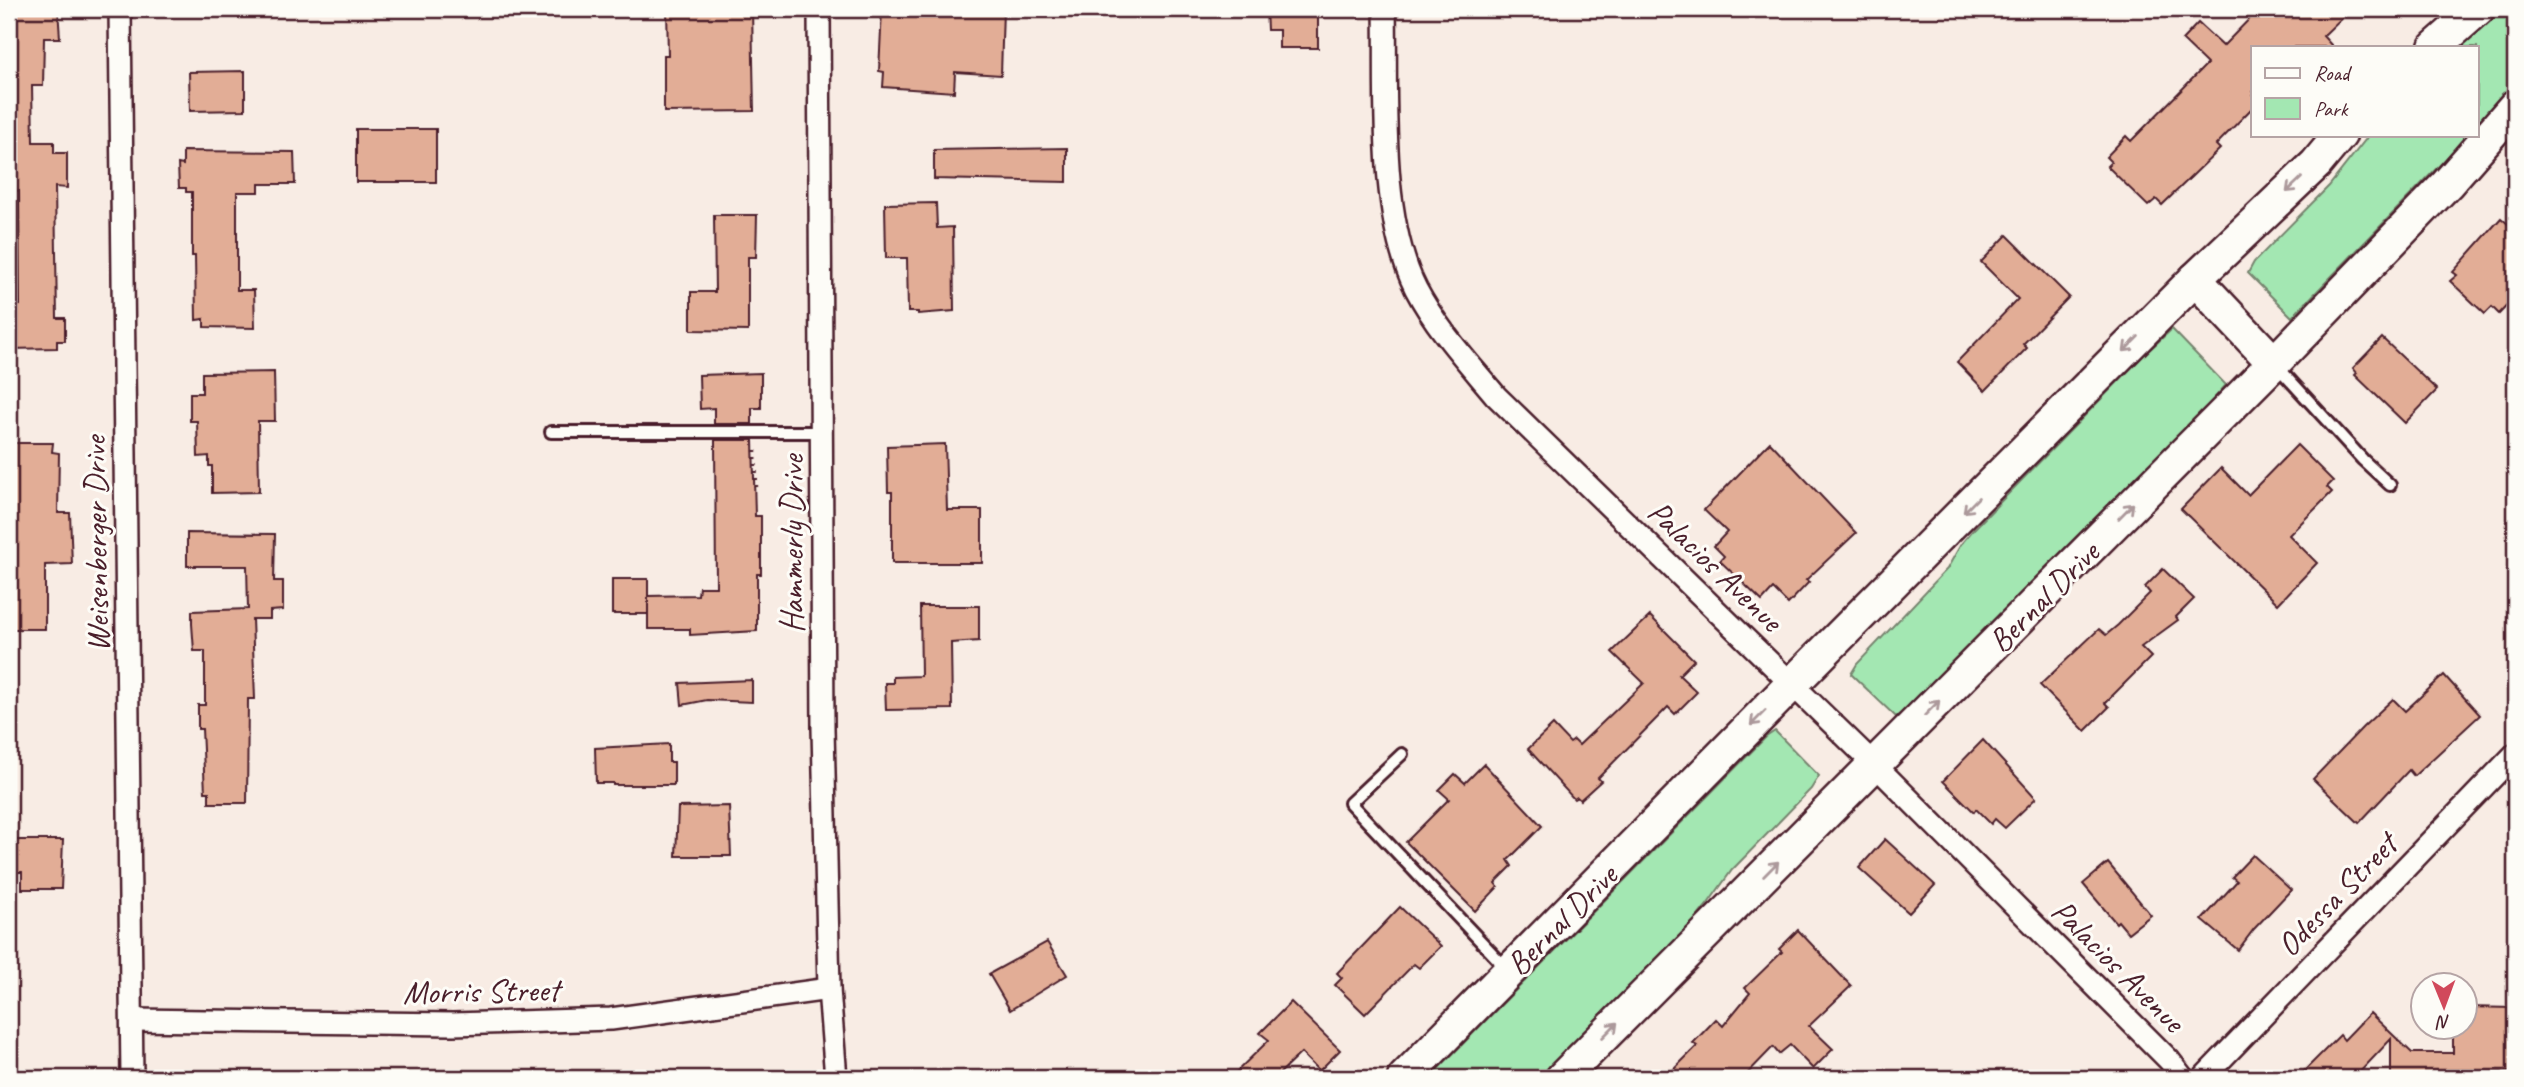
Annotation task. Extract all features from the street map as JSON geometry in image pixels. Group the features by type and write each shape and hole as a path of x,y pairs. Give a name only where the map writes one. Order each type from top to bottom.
{"street":[{"name":"Weisenberger Drive","path":"120,9 132,1078"},
{"name":"Hammerly Drive","path":"819,9 823,729 829,989 836,1078"},
{"name":"Palacios Avenue","path":"1385,9 1388,165 1392,205 1400,243 1415,287 1445,336 1496,396 1875,765 2169,1060 2183,1078"},
{"path":"2436,46 2478,9"},
{"name":"Bernal Drive","path":"1562,1078 2274,363 2447,184 2515,106"},
{"name":"Bernal Drive","path":"1404,1078 2195,279 2316,163 2339,136"},
{"path":"2195,279 2274,363"},
{"name":"Odessa Street","path":"2203,1078 2515,754"},
{"name":"Morris Street","path":"132,1020 453,1024 611,1019 829,989"}],"lane":[{"path":"2274,363 2390,485"},
{"path":"551,432 821,432"},
{"path":"1402,754 1350,803 1509,971"}],"path":[{"path":"756,488 755,450 759,433"}],"green space":[{"path":"2501,9 2515,9 2515,81 2478,125 2478,46 2458,46"},
{"path":"2368,136 2468,136 2292,317 2248,273 2254,262 2329,186"},
{"path":"2172,329 2226,385 2197,418 1896,717 1851,674 1857,664 1947,569 1961,544 1973,530"},
{"path":"1775,731 1819,776 1811,789 1732,870 1681,937 1540,1078 1429,1078 1766,737"}],"building":[{"path":"9,9 58,9 60,38 44,38 43,86 32,86 33,142 54,142 54,153 67,153 67,188 55,187 57,318 65,318 65,341 57,341 57,348 9,349 9,306 20,305 19,191 9,190"},
{"path":"667,9 752,9 754,111 664,112 664,55 668,55"},
{"path":"882,9 1003,9 1001,75 955,72 954,92 883,87 884,72 879,71"},
{"path":"1266,9 1318,9 1318,48 1279,48 1279,30 1267,30"},
{"path":"2259,9 2351,9 2323,36 2332,46 2251,46 2251,109 2216,145 2220,149 2162,205 2156,199 2148,206 2107,166 2111,162 2106,157 2126,136 2131,141 2207,64 2182,40 2198,23 2223,46"},
{"path":"245,71 245,110 190,111 189,72"},
{"path":"356,129 436,129 436,182 356,182"},
{"path":"1067,148 1067,182 934,179 934,150"},
{"path":"183,151 294,152 295,184 259,184 259,192 237,192 237,290 254,290 255,328 204,327 204,319 196,320 192,192 179,188 178,164 183,165"},
{"path":"936,203 937,228 953,227 954,311 918,314 908,312 907,258 886,258 885,204"},
{"path":"714,215 757,215 756,257 748,257 748,331 691,330 691,292 715,292"},
{"path":"2501,218 2515,230 2515,297 2499,314 2492,307 2485,314 2450,281 2457,275 2453,272"},
{"path":"2007,235 2069,297 2023,344 2027,348 1985,391 1957,362 2018,299 1981,262"},
{"path":"2382,338 2437,390 2405,423 2355,375 2357,373 2353,368"},
{"path":"274,372 275,421 258,421 259,492 212,493 212,466 209,466 209,456 198,457 197,421 190,421 190,393 202,393 202,373"},
{"path":"761,373 761,408 752,408 752,424 714,424 714,408 700,409 699,375"},
{"path":"715,440 753,440 755,516 761,516 757,631 690,635 690,629 648,629 648,596 698,595 699,587 716,587"},
{"path":"1770,442 1856,533 1806,580 1809,582 1788,604 1773,589 1762,601 1720,561 1724,556 1714,546 1727,532 1704,510"},
{"path":"9,443 53,443 52,452 59,453 58,513 70,513 72,564 45,565 45,629 9,629"},
{"path":"945,444 947,510 982,510 982,563 892,563 892,492 888,492 887,446"},
{"path":"2297,445 2333,481 2327,487 2332,492 2289,535 2317,563 2278,604 2181,509 2221,468 2248,495"},
{"path":"187,533 275,534 274,581 283,581 283,610 270,611 270,619 252,619 255,699 248,699 247,803 209,803 209,792 205,792 198,705 205,705 205,651 194,651 192,611 248,609 247,566 187,566"},
{"path":"2163,569 2194,599 2176,617 2178,620 2141,647 2151,657 2105,703 2109,707 2085,731 2040,685 2099,629 2106,635 2118,625 2150,593 2145,587"},
{"path":"612,579 648,579 648,614 612,614"},
{"path":"920,606 979,606 979,641 951,643 952,709 886,710 885,683 893,683 893,677 921,676"},
{"path":"1650,616 1694,660 1679,675 1697,692 1675,714 1668,707 1598,778 1601,781 1580,800 1577,797 1574,799 1528,749 1553,725 1570,743 1574,740 1579,745 1644,683 1612,652"},
{"path":"2444,675 2480,715 2414,776 2409,770 2359,823 2313,779 2393,699 2405,711"},
{"path":"752,680 752,702 707,700 682,705 680,683"},
{"path":"1983,740 2036,798 2005,828 1995,819 1991,824 1976,809 1974,812 1943,781"},
{"path":"669,744 669,762 674,762 674,785 596,783 595,748"},
{"path":"1484,764 1542,826 1508,860 1512,866 1495,883 1498,887 1475,911 1406,842 1449,799 1439,790 1455,774 1465,783"},
{"path":"729,806 731,856 676,856 678,807"},
{"path":"1885,839 1935,885 1909,913 1859,868"},
{"path":"12,840 63,840 61,889 22,889 22,872 12,872"},
{"path":"2253,855 2291,890 2238,950 2202,920 2237,881 2232,877"},
{"path":"2108,863 2151,915 2128,933 2083,884"},
{"path":"1400,907 1441,946 1419,968 1414,964 1365,1014 1335,985 1342,978 1337,973"},
{"path":"1798,930 1851,986 1809,1026 1833,1049 1813,1069 1790,1045 1779,1054 1773,1047 1743,1078 1665,1078 1697,1046 1693,1043 1716,1019 1723,1026 1750,993 1745,988 1782,952 1779,949"},
{"path":"1047,942 1067,975 1010,1010 989,974"},
{"path":"1291,1002 1340,1050 1319,1071 1301,1053 1275,1078 1230,1078 1269,1040 1260,1033"},
{"path":"2478,1007 2515,1008 2515,1072 2467,1072 2467,1078 2391,1078 2391,1039 2358,1074 2344,1073 2336,1078 2297,1078 2340,1035 2344,1040 2370,1013 2412,1053 2453,1053 2453,1042 2478,1042"}]}
